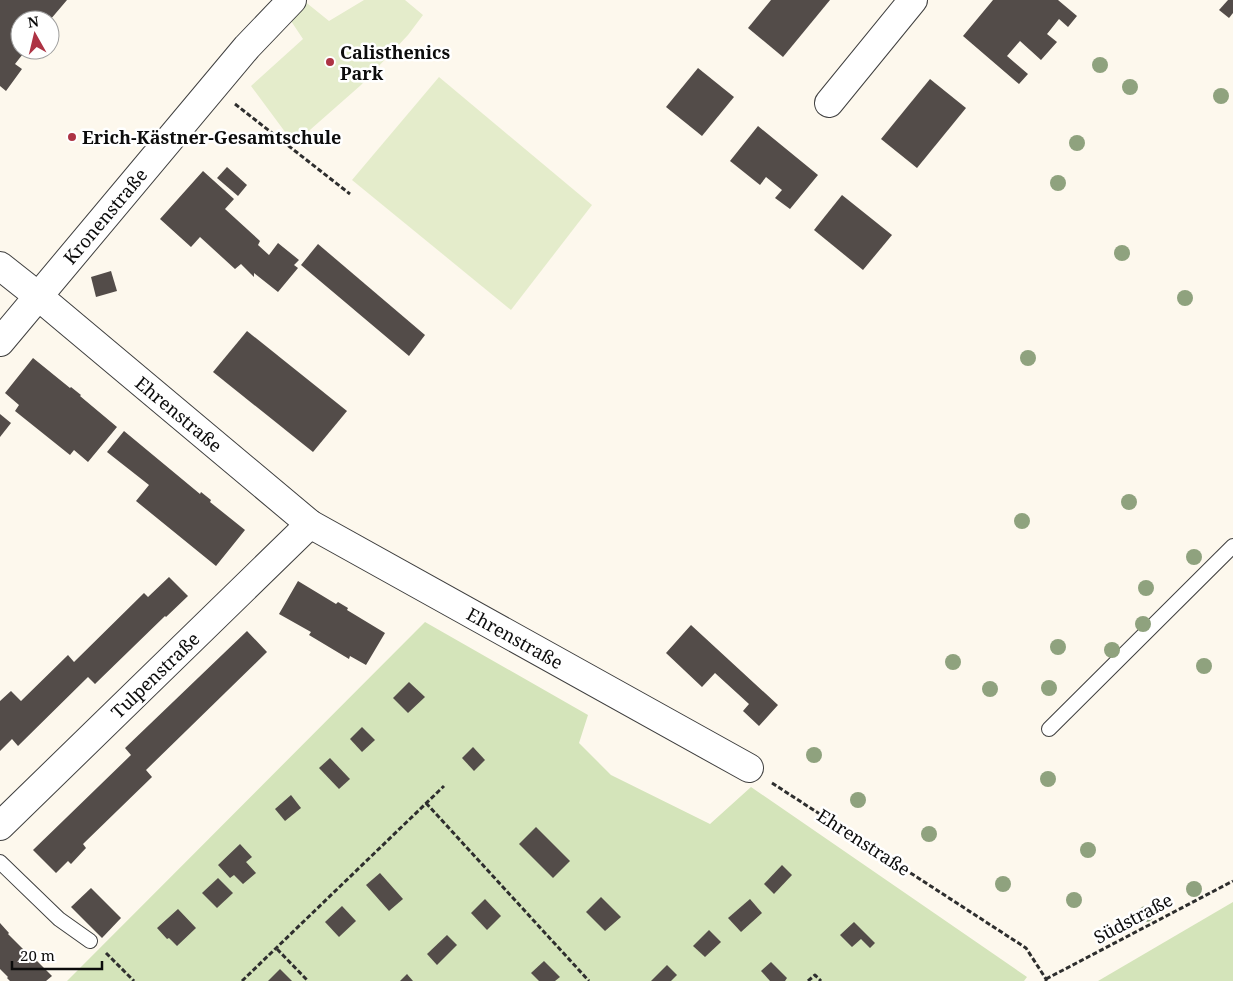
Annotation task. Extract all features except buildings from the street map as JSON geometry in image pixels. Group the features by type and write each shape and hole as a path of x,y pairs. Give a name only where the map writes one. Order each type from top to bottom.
{"street":[{"name":"Kronenstraße","path":"0,342 247,47 292,0"},
{"path":"828,103 913,0"},
{"name":"Ehrenstraße","path":"0,266 310,524 749,768"},
{"name":"Tulpenstraße","path":"0,826 310,524"}],"lane":[{"path":"1049,729 1233,546"},
{"path":"0,862 59,919 90,941"}],"path":[{"path":"213,87 350,194"},
{"name":"Ehrenstraße","path":"749,768 1026,948 1046,980"},
{"path":"242,981 444,786"},
{"path":"426,803 589,981"},
{"name":"Südstraße","path":"1046,980 1233,881"},
{"path":"90,941 103,950 134,981"},
{"path":"277,949 308,981"},
{"path":"808,981 815,974 821,981"}],"green space":[{"name":"Calisthenics Park","path":"303,0 329,21 364,0 405,0 423,15 408,35 361,85 294,144 251,86 303,39 287,15"},
{"path":"439,77 592,205 511,310 352,180"},
{"path":"425,622 588,715 579,743 611,775 710,824 751,787 1027,977 1024,981 67,981"},
{"path":"1233,902 1233,981 1098,981"}],"place":[{"name":"Calisthenics Park","path":"330,62"},
{"name":"Erich-Kästner-Gesamtschule","path":"72,137"}]}
